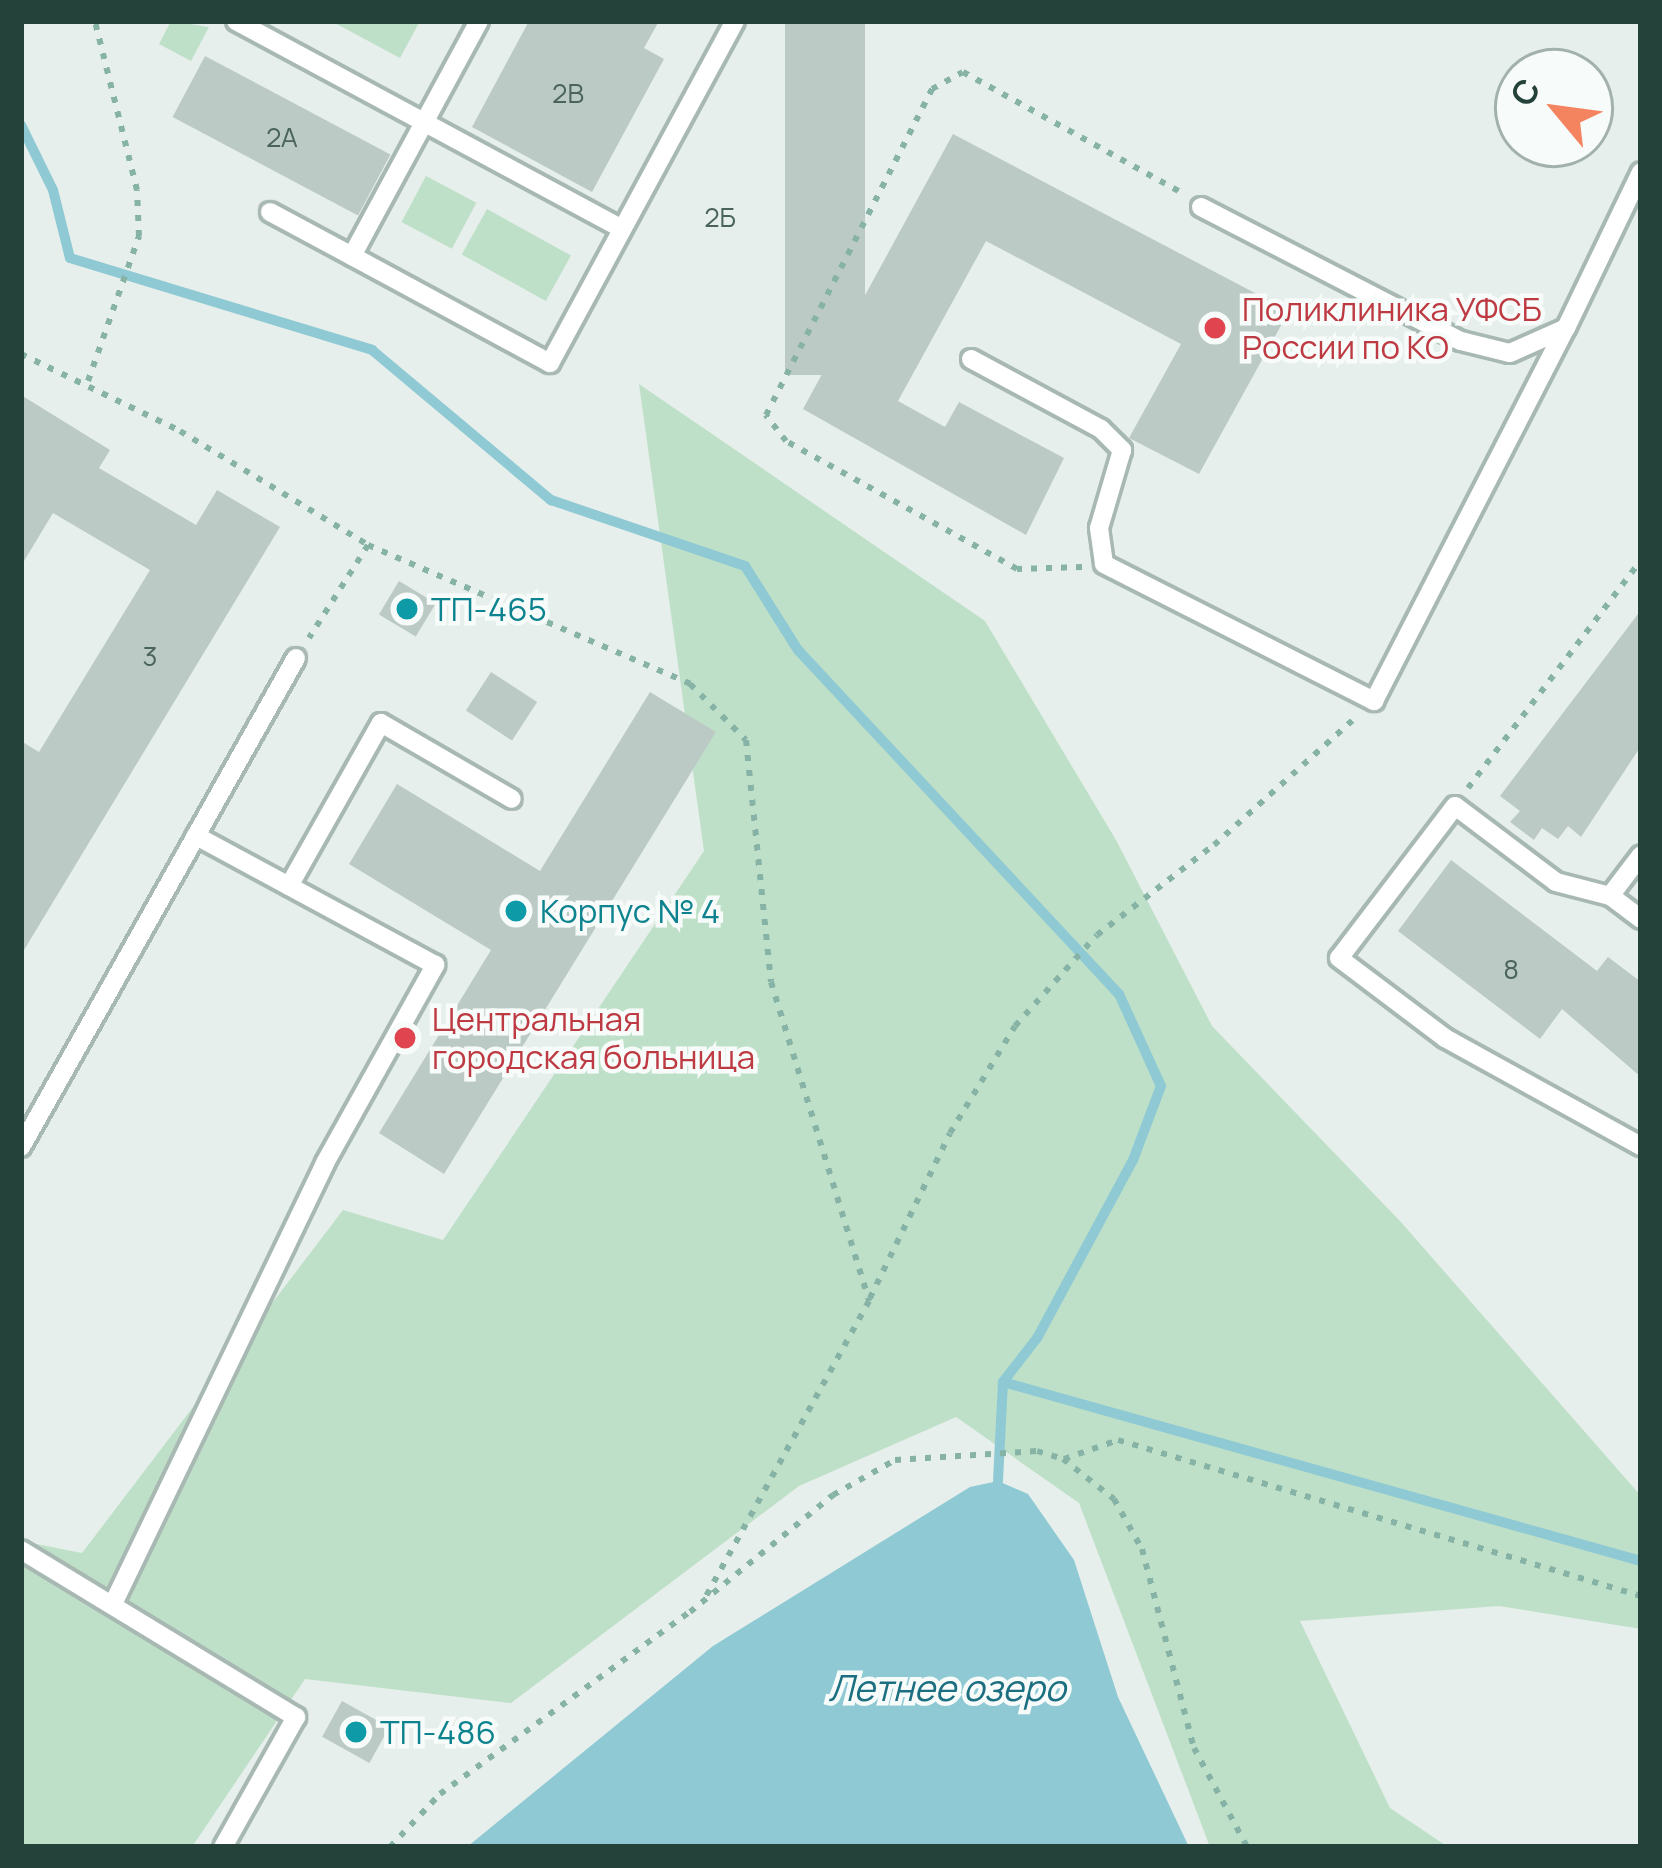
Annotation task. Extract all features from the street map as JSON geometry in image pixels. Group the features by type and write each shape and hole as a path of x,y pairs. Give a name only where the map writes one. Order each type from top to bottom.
{"lane":[{"path":"236,21 622,229"},
{"path":"352,256 479,21"},
{"path":"271,212 550,363 735,21"},
{"path":"971,359 1101,429 1122,450 1099,527 1104,564 1374,701 1641,172"},
{"path":"1201,207 1461,341 1510,353 1566,328"},
{"path":"21,1148 296,658"},
{"path":"289,886 381,723 512,799"},
{"path":"1641,920 1610,896 1556,882 1455,806 1339,958 1444,1038 1641,1145"},
{"path":"113,1604 325,1162 435,965 196,836"},
{"path":"1610,896 1641,855"},
{"path":"21,1550 296,1717 223,1847"}],"path":[{"path":"88,381 140,236 137,190 94,21"},
{"path":"1104,564 1017,569 786,441 766,415 932,89 963,72 1154,174 1201,207"},
{"path":"21,354 88,381 296,495 368,545 690,684 746,740 771,982 869,1301"},
{"path":"296,658 368,545"},
{"path":"1455,806 1641,560"},
{"path":"1632,572 1641,578"},
{"path":"703,1602 869,1301 950,1133 1015,1026 1097,935 1214,845 1374,701"},
{"path":"1063,1459 1118,1441 1641,1596"},
{"path":"390,1847 456,1781 703,1602 833,1495 895,1460 1037,1451 1063,1459 1114,1499 1142,1549 1194,1748 1247,1847"}],"green space":[{"path":"171,21 209,27 191,61 159,44"},
{"path":"331,21 420,21 400,58"},
{"path":"426,176 476,203 452,249 402,222"},
{"path":"487,209 571,256 546,301 462,254"},
{"path":"639,384 985,621 1116,840 1212,1026 1400,1221 1641,1496 1641,1629 1499,1606 1300,1621 1390,1808 1448,1847 1210,1847 1079,1503 956,1417 799,1486 511,1703 305,1679 192,1847 21,1847 21,1541 82,1553 343,1210 443,1240 704,851"}],"water":[{"name":"Летнее озеро","path":"998,1481 1028,1494 1074,1560 1118,1697 1189,1847 467,1847 713,1646 970,1487"}],"building":[{"path":"529,21 659,21 644,48 664,59 592,192 472,127"},
{"path":"785,21 865,21 865,375 785,375"},
{"path":"205,56 390,155 358,216 173,117"},
{"name":"Поликлиника УФСБ России по КО","path":"953,134 1289,311 1199,474 1129,438 1181,344 986,241 898,401 945,427 959,402 1064,458 1026,535 803,409"},
{"path":"21,395 110,450 99,468 196,525 217,490 280,527 21,955 21,741 39,752 150,570 53,513 21,566"},
{"name":"ТП-465","path":"399,581 436,603 416,637 379,614"},
{"path":"1641,610 1641,746 1581,837 1568,826 1558,839 1542,828 1534,840 1510,822 1520,811 1500,796"},
{"path":"491,672 537,702 512,741 466,711"},
{"name":"Корпус № 4","path":"650,692 716,732 444,1174 379,1133 491,950 349,864 397,784 540,871"},
{"path":"1451,860 1597,971 1608,957 1641,982 1641,1077 1562,1009 1540,1039 1398,931"},
{"name":"ТП-486","path":"342,1701 389,1727 369,1763 322,1737"}],"waterway":[{"path":"21,125 53,190 70,258 372,350 551,500 745,566 798,650 1119,994 1161,1086 1133,1160 1037,1338 1003,1382 998,1481"},
{"path":"1003,1382 1641,1561"}],"place":[{"name":"Поликлиника УФСБ России по КО","path":"1215,328"},
{"name":"ТП-465","path":"407,609"},
{"name":"Корпус № 4","path":"516,911"},
{"name":"Центральная городская больница","path":"405,1038"},
{"name":"ТП-486","path":"356,1732"}]}
